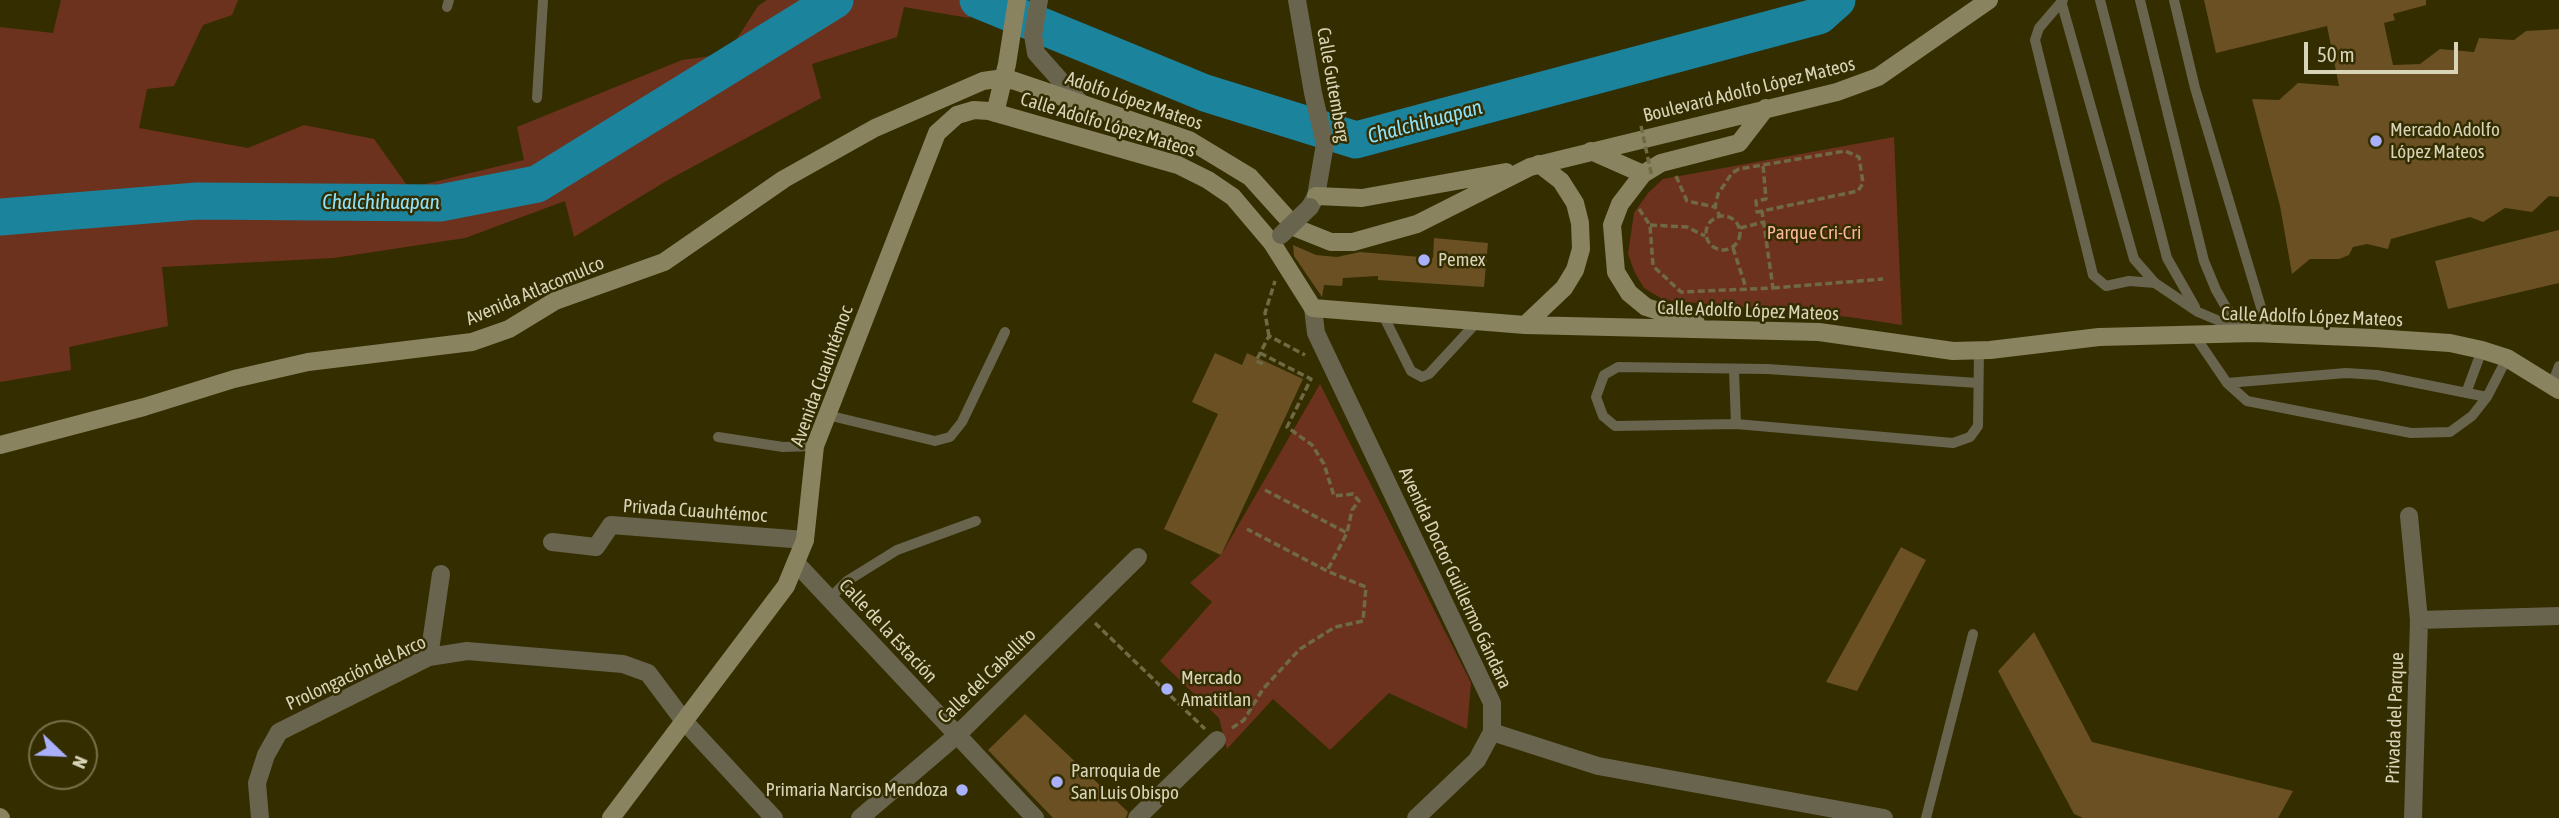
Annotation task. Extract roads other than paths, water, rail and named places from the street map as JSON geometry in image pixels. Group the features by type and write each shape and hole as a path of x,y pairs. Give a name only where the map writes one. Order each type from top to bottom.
{"main road":[{"path":"995,113 1006,71 1017,0"},
{"name":"Boulevard Adolfo López Mateos","path":"1535,166 1837,92 1878,77 1989,0"},
{"name":"Adolfo López Mateos","path":"1006,71 1084,107 1189,141 1223,158 1251,177 1296,228 1331,242 1353,242 1417,225 1535,166"},
{"name":"Avenida Atlacomulco","path":"0,445 144,407 234,379 296,365 472,342 509,329 555,301 664,262 784,179 875,128 1006,71"},
{"path":"1716,330 1646,307 1629,293 1616,272 1612,225 1620,204 1650,178 1739,144 1766,108"},
{"name":"Avenida Cuauhtémoc","path":"611,818 786,586 805,540 815,446 937,133 957,115 974,110 995,113"},
{"name":"Calle Adolfo López Mateos","path":"995,113 1178,165 1233,197 1277,239 1285,261 1313,308 1525,325 1819,332 1954,351 2099,337 2262,333 2450,343 2507,358 2556,387"},
{"path":"1591,151 1650,178"},
{"path":"1315,194 1362,198 1535,166 1561,181 1575,203 1580,223 1581,249 1575,270 1564,288 1525,325"}],"street":[{"path":"1039,0 1033,45 1047,69 1084,107"},
{"name":"Calle Gutemberg","path":"1297,0 1312,93 1325,144 1315,194"},
{"path":"1277,239 1315,194"},
{"name":"Avenida Doctor Guillermo Gándara","path":"1313,308 1316,333 1492,703 1492,732"},
{"name":"Privada del Parque","path":"2409,516 2419,620 2413,818"},
{"name":"Privada Cuauhtémoc","path":"552,542 596,547 611,525 805,540"},
{"name":"Calle del Cabellito","path":"860,818 956,736 1138,557"},
{"name":"Calle de la Estación","path":"796,563 1035,818"},
{"path":"429,657 441,574"},
{"path":"2419,620 2559,616"},
{"name":"Prolongación del Arco","path":"260,818 257,783 265,755 279,733 429,657 467,651 622,664 648,673 684,721 774,818"},
{"path":"1416,818 1477,760 1492,732 1598,766 1821,812 1884,818"},
{"path":"1137,818 1217,740"}],"lane":[{"path":"537,98 543,0"},
{"path":"2062,0 2039,28 2035,40 2093,275 2106,286 2129,281 2155,283"},
{"path":"2062,0 2134,259 2155,283 2198,312 2223,325 2262,333"},
{"path":"2099,0 2167,258 2198,312"},
{"path":"2140,0 2204,261 2227,309 2262,333"},
{"path":"2174,0 2195,88 2262,333"},
{"path":"1383,314 1411,371 1422,377 1429,374 1478,322"},
{"path":"827,415 935,442 950,437 962,422 1005,332"},
{"path":"2194,336 2227,383 2247,401 2411,433 2450,432 2472,416 2487,397 2507,358"},
{"path":"1978,383 1734,370 1618,367 1604,375 1597,397 1603,416 1615,426 1736,424 1953,443 1970,437 1978,426 1979,350"},
{"path":"2466,393 2482,350"},
{"path":"2556,387 2559,366"},
{"path":"1734,370 1736,424"},
{"path":"2227,383 2346,373 2377,375 2487,397"},
{"path":"718,437 783,447 815,446"},
{"path":"830,598 847,581 897,550 976,520"},
{"path":"1926,818 1973,634"}],"waterway":[{"name":"Chalchihuapan","path":"0,217 197,201 440,203 537,184 835,0"},
{"name":"Chalchihuapan","path":"978,0 1205,93 1356,140 1819,16 1837,0"}],"place":[{"name":"Mercado Adolfo López Mateos","path":"2376,141"},
{"name":"Pemex","path":"1424,260"},
{"name":"Mercado Amatitlan","path":"1167,689"},
{"name":"Parroquia de San Luis Obispo","path":"1057,782"},
{"name":"Primaria Narciso Mendoza","path":"962,790"}],"park label":[{"name":"Parque Cri-Cri","path":"1814,233"}]}
